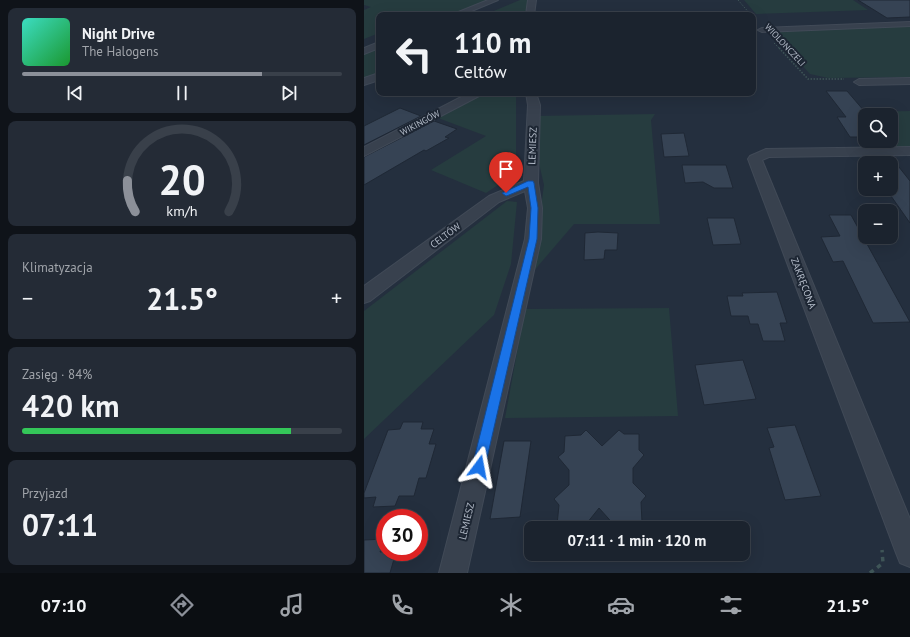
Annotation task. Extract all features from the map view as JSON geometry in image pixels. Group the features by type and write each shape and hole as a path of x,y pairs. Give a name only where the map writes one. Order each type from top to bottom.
{"street":[{"path":"463,12 494,0"},
{"path":"527,12 532,0"},
{"path":"762,30 910,24"},
{"path":"364,51 376,46"},
{"path":"364,82 376,77"},
{"path":"859,82 910,81"},
{"name":"WIKINGÓW","path":"364,152 471,96"},
{"name":"LEMIESZ","path":"453,573 533,239 535,208 531,183 534,105 532,96"},
{"name":"ZAKRĘCONA","path":"910,151 766,153 755,159 910,553"},
{"name":"CELTÓW","path":"364,296 494,199 531,183"}],"path":[{"path":"738,0 748,12"},
{"name":"WIOLONCZELI","path":"762,30 808,79 856,79 859,82"}],"green space":[{"path":"364,0 491,0 459,12 376,12 376,34 364,39 364,10 371,7 364,5"},
{"path":"520,0 529,0 527,10 522,12 491,12"},
{"path":"744,0 853,0 868,10 756,14 756,12 754,12"},
{"path":"910,26 910,77 828,78 810,74 773,33 779,31"},
{"path":"376,48 376,74 364,79 364,53"},
{"path":"480,96 516,96 516,173 486,193 431,170 486,136 438,118"},
{"path":"898,111 910,111 910,147 898,147"},
{"path":"655,114 651,120 660,224 574,224 532,273 544,185 538,159 535,116"},
{"path":"507,201 517,202 511,264 494,315 364,439 364,311"},
{"path":"669,308 678,416 505,418 525,309"}],"building":[{"path":"858,0 910,0 910,17 887,18"},
{"path":"826,91 847,91 862,108 858,108 858,137 850,137 837,117 846,117"},
{"path":"400,108 421,116 364,145 364,126"},
{"path":"434,121 457,129 445,137 449,138 426,151 424,150 364,185 364,157"},
{"path":"684,133 689,156 664,157 661,134"},
{"path":"682,165 726,165 733,188 714,188 703,182 685,183"},
{"path":"898,166 910,181 910,223 891,196 898,196"},
{"path":"829,215 851,215 858,228 858,244 867,244 910,322 873,323 843,261 833,262 821,237 840,236"},
{"path":"707,218 734,218 741,244 713,245"},
{"path":"585,233 618,233 617,250 605,250 604,259 584,260"},
{"path":"777,292 787,323 780,323 785,341 763,341 758,324 750,324 748,316 731,316 727,296 743,296 742,293"},
{"path":"743,360 756,399 704,405 695,365"},
{"path":"403,422 423,422 421,429 434,429 429,444 436,444 426,478 419,478 414,496 399,496 395,506 373,507 376,497 364,498 364,493 388,430 400,429"},
{"path":"795,425 821,496 785,500 769,448 774,447 767,428"},
{"path":"586,430 602,446 619,430 624,434 639,434 639,450 644,455 633,468 633,483 646,496 641,502 642,521 611,521 599,508 589,521 557,521 559,505 554,499 569,485 569,470 558,457 564,452 565,436 581,435"},
{"path":"504,441 531,441 520,517 490,519"},
{"path":"376,539 376,561 393,561 390,573 364,573 364,540"}],"route":[{"path":"479,467 533,239 535,208 531,183 506,193"}]}
